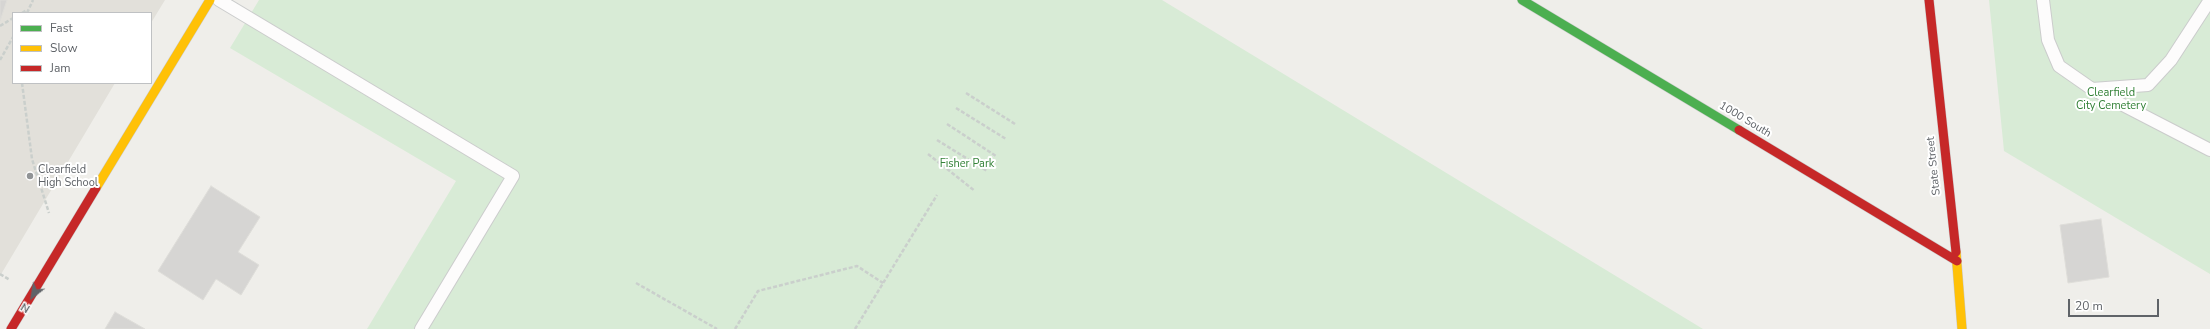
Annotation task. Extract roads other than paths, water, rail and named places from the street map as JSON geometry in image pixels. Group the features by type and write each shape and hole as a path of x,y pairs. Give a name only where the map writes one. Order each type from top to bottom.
{"street":[{"path":"11,329 210,0"},
{"name":"1000 South","path":"1522,0 1957,262"},
{"name":"State Street","path":"1929,0 1957,262 1962,329"}],"lane":[{"path":"219,0 513,176 421,329"},
{"path":"2043,0 2048,40 2059,66 2092,89 2210,150"},
{"path":"2092,89 2148,84 2171,60 2210,0"}],"place":[{"name":"Clearfield High School","path":"30,176"}],"park label":[{"name":"Clearfield City Cemetery","path":"2111,99"},
{"name":"Fisher Park","path":"967,164"}]}
